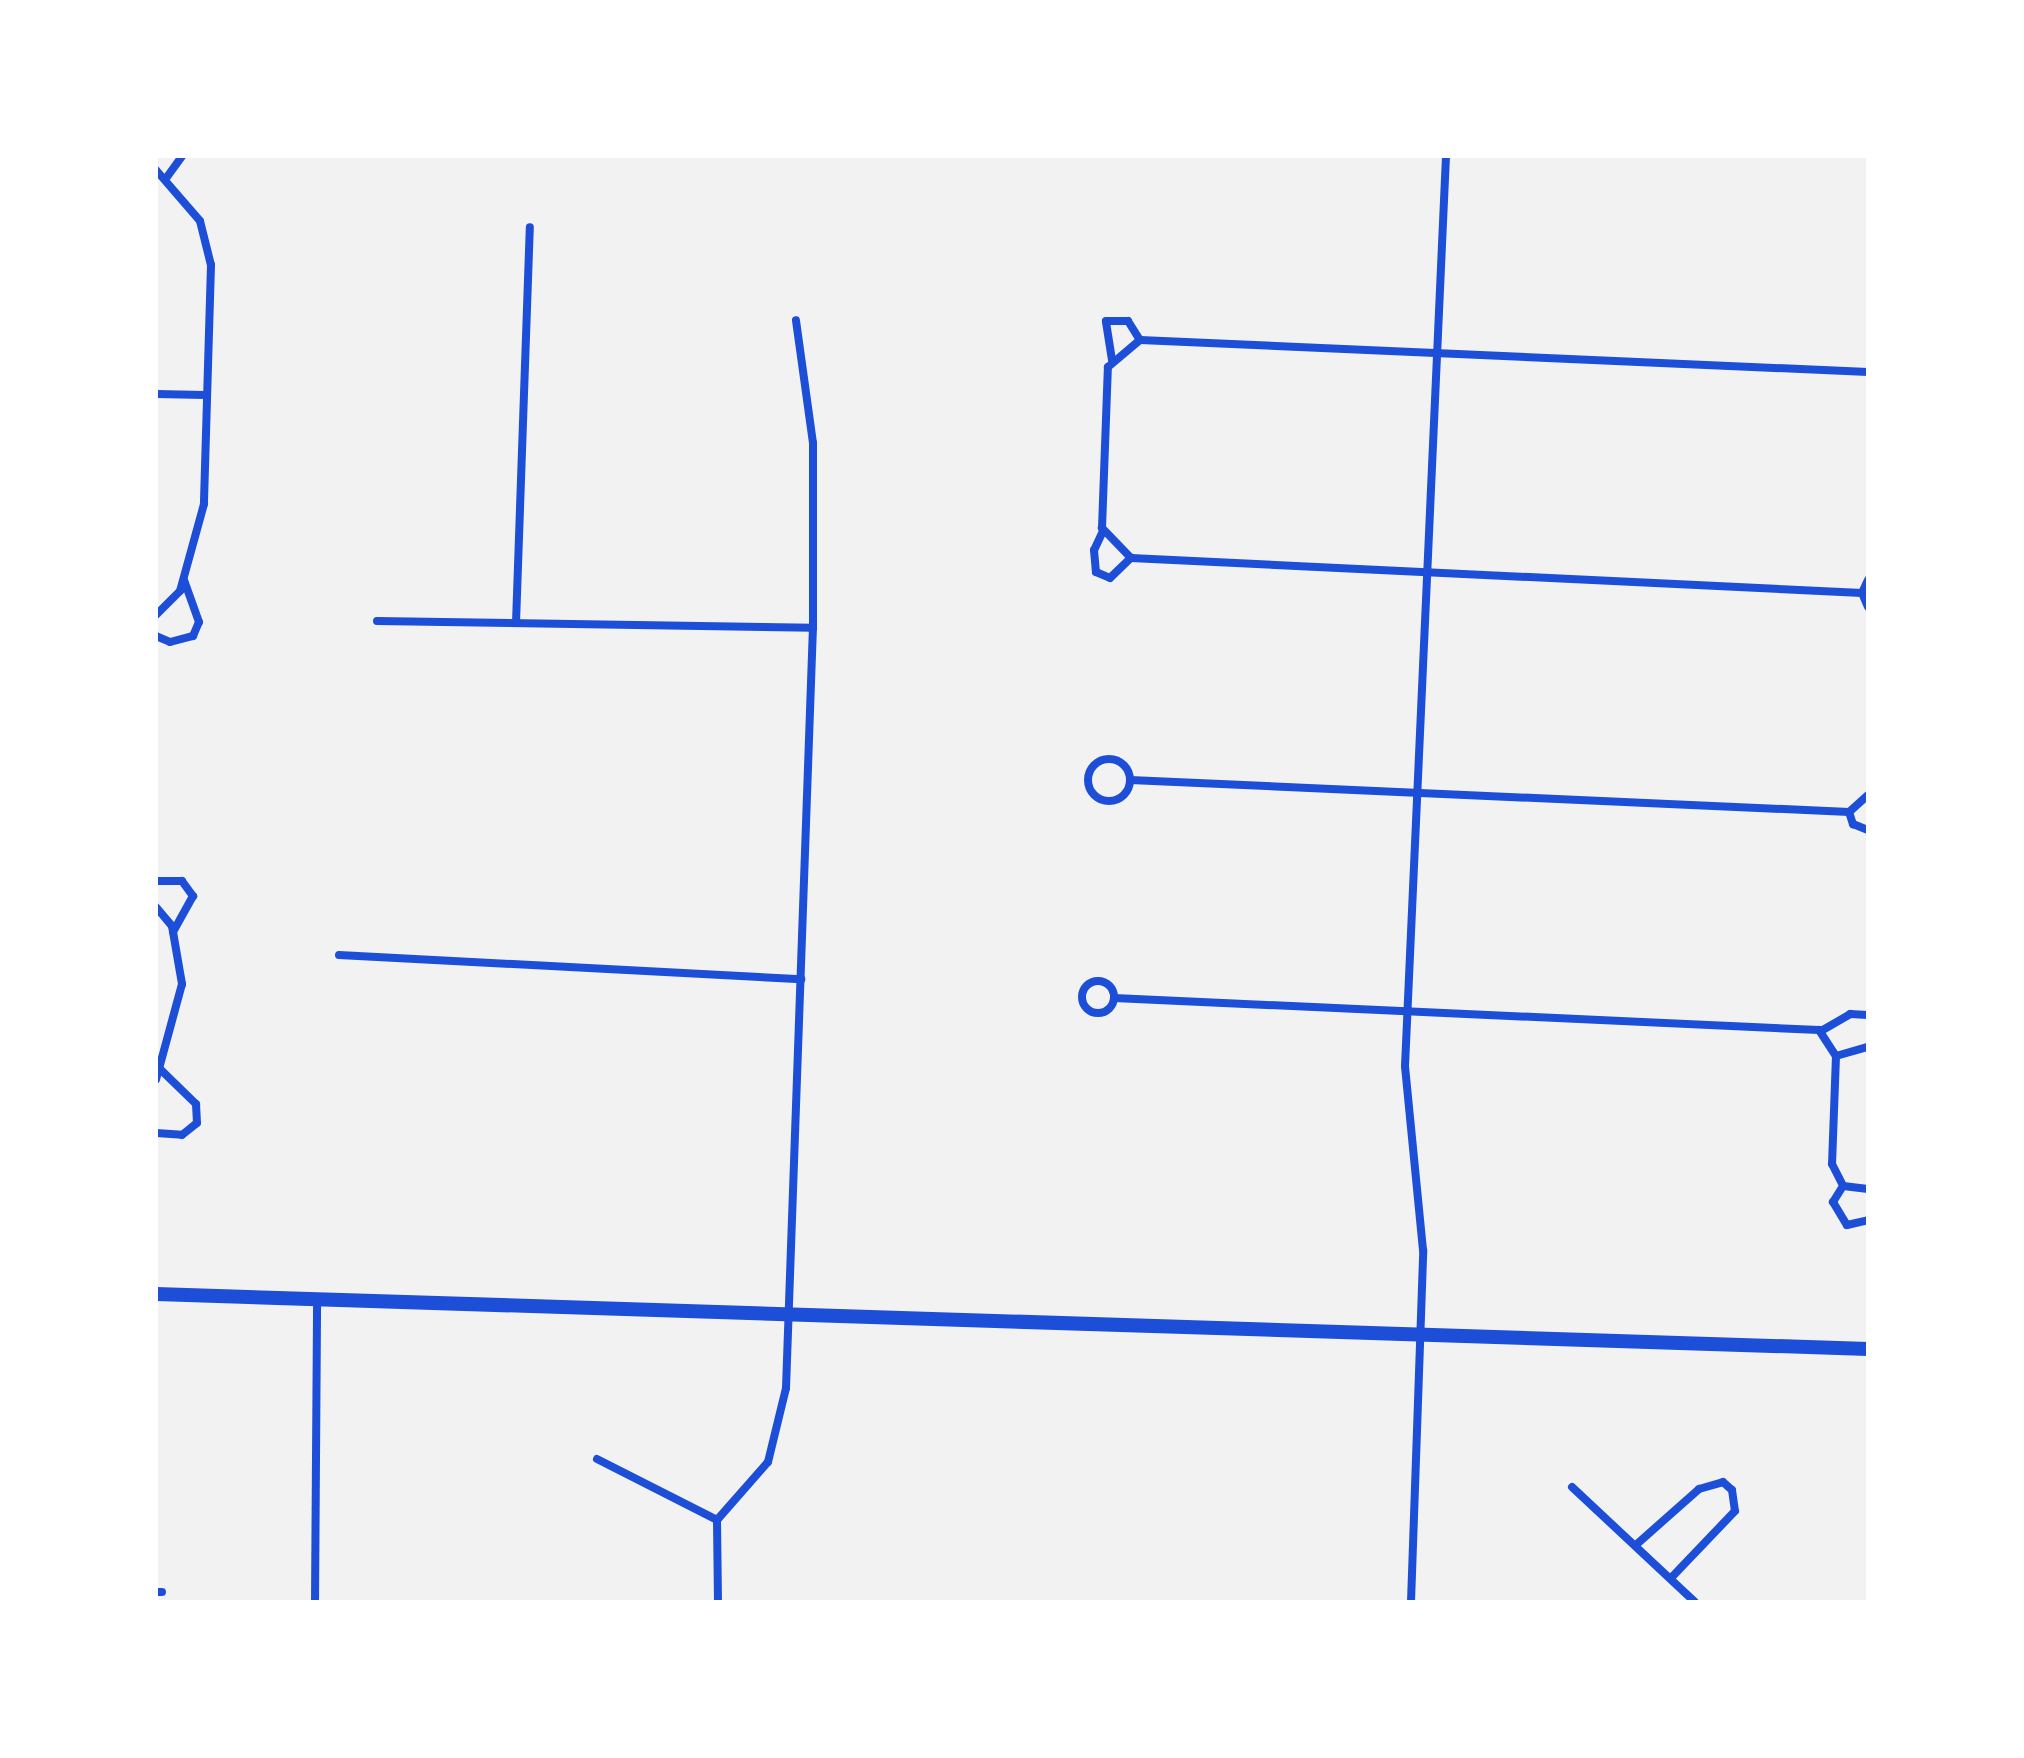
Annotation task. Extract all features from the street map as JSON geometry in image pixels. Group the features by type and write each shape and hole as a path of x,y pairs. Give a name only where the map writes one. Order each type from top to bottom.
{"main road":[{"path":"156,1294 789,1317 1868,1349"}],"street":[{"path":"167,177 182,156"},
{"path":"1411,1602 1423,1250 1408,1123 1408,1010 1430,574 1446,156"},
{"path":"156,170 167,177 209,243 204,504 184,580 156,615"},
{"path":"516,623 530,227"},
{"path":"718,1602 717,1520 768,1462 777,1438 789,1317 813,628 813,443 796,320"},
{"path":"1131,558 1110,578 1096,572 1094,550 1103,531 1112,360 1106,321 1128,321 1140,340"},
{"path":"1112,360 1140,340 1868,372"},
{"path":"156,394 205,395"},
{"path":"1103,531 1131,558 1862,593"},
{"path":"156,636 170,642 193,636 199,622 184,580"},
{"path":"1868,580 1862,593 1868,607"},
{"path":"377,621 813,628"},
{"path":"1130,780 1123,796 1109,801 1091,791 1087,777 1098,761 1112,758 1130,780 1849,812 1868,795"},
{"path":"1849,812 1853,824 1868,830"},
{"path":"156,881 182,881 193,896 173,932"},
{"path":"156,907 173,932 182,984 156,1080"},
{"path":"339,955 801,979"},
{"path":"1114,998 1821,1031 1850,1014 1868,1015"},
{"path":"1821,1031 1836,1056 1832,1164 1843,1186"},
{"path":"1836,1056 1868,1047"},
{"path":"156,1133 182,1135 197,1123 196,1104 160,1069"},
{"path":"1843,1186 1868,1189"},
{"path":"1843,1186 1833,1202 1836,1216 1847,1225 1868,1220"},
{"path":"315,1602 317,1298"},
{"path":"597,1459 717,1520"},
{"path":"1637,1544 1699,1489 1723,1482 1732,1490 1735,1511 1671,1578"},
{"path":"1572,1487 1637,1544 1695,1602"}]}
